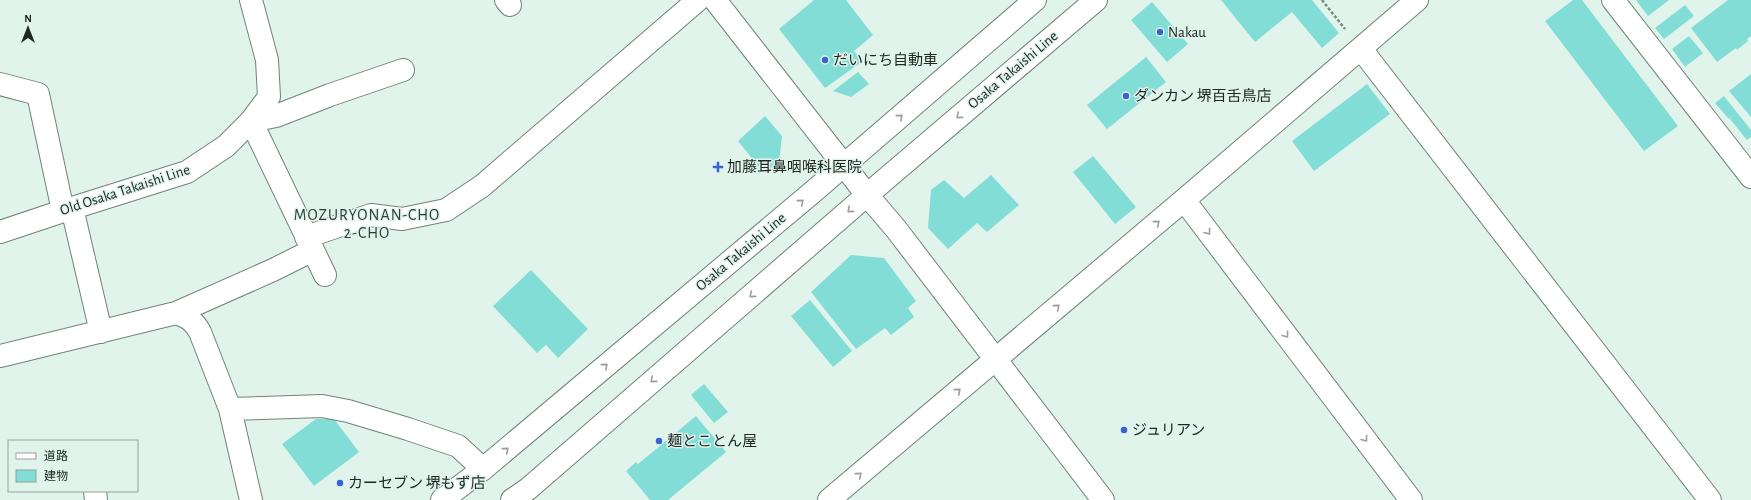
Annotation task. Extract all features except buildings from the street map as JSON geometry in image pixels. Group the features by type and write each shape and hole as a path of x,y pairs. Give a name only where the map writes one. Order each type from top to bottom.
{"street":[{"name":"Old Osaka Takaishi Line","path":"0,232 67,209 187,172 226,146 251,121 269,97 267,60 251,0"},
{"path":"0,356 176,313 273,270 310,244 371,215 402,219 446,210 482,186 698,0"},
{"path":"715,0 867,195 896,229 1103,500"},
{"name":"Osaka Takaishi Line","path":"442,500 483,469 844,164 1035,0"},
{"name":"Osaka Takaishi Line","path":"512,500 528,489 867,195 1096,0"},
{"path":"829,500 1184,200 1417,0"},
{"path":"1612,0 1751,177"},
{"path":"1360,49 1710,500"},
{"path":"325,276 251,121 276,116 330,95 403,70"},
{"path":"0,84 38,94 67,209 101,332"},
{"path":"1184,200 1410,500"},
{"path":"176,313 195,322 200,332 230,409 250,500"},
{"path":"230,409 322,406 348,411 458,446 483,469"}],"path":[{"path":"1322,0 1360,49"}],"place":[{"name":"Nakau","path":"1160,32"},
{"name":"だいにち自動車","path":"825,60"},
{"name":"ダンカン 堺百舌鳥店","path":"1126,96"},
{"name":"加藤耳鼻咽喉科医院","path":"718,167"},
{"name":"ジュリアン","path":"1124,430"},
{"name":"麺とことん屋","path":"659,441"},
{"name":"カーセブン 堺もず店","path":"340,483"}],"district":[{"name":"MOZURYONAN-CHO 2-CHO","path":"367,224"}]}
